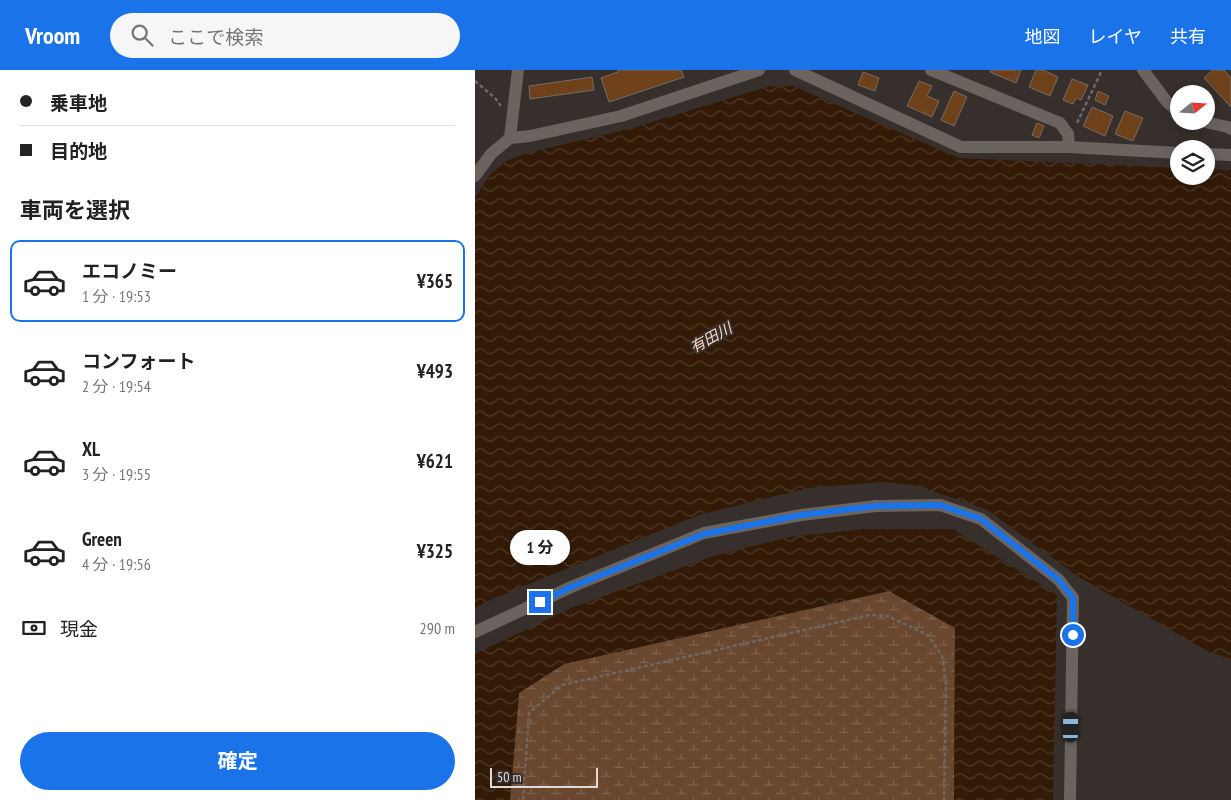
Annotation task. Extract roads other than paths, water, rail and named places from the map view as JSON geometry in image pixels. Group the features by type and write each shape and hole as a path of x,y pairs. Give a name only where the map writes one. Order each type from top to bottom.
{"street":[{"path":"510,138 518,70"},
{"path":"475,176 491,154 510,138 530,136 621,116 759,70"},
{"path":"795,70 961,147 1069,147 1170,153"},
{"path":"931,70 1060,123 1067,134 1069,147"},
{"path":"1143,70 1170,104"},
{"path":"1215,124 1228,126 1231,129"},
{"path":"1215,154 1231,155"},
{"path":"475,632 571,587 704,534 801,515 876,506 940,505 981,519 1059,580 1073,598 1070,800"}],"water":[{"name":"有田川","path":"770,86 793,86 959,158 1170,168 1170,185 1215,185 1215,169 1231,170 1231,659 1209,652 1077,576 986,509 913,485 882,482 808,488 699,515 492,599 475,608 475,198 489,176 506,161 527,153 629,129"},
{"path":"865,529 953,529 1057,595 1053,800 954,800 955,628 889,591 564,664 519,693 510,800 475,800 475,654 571,608 713,556 789,537"}]}
